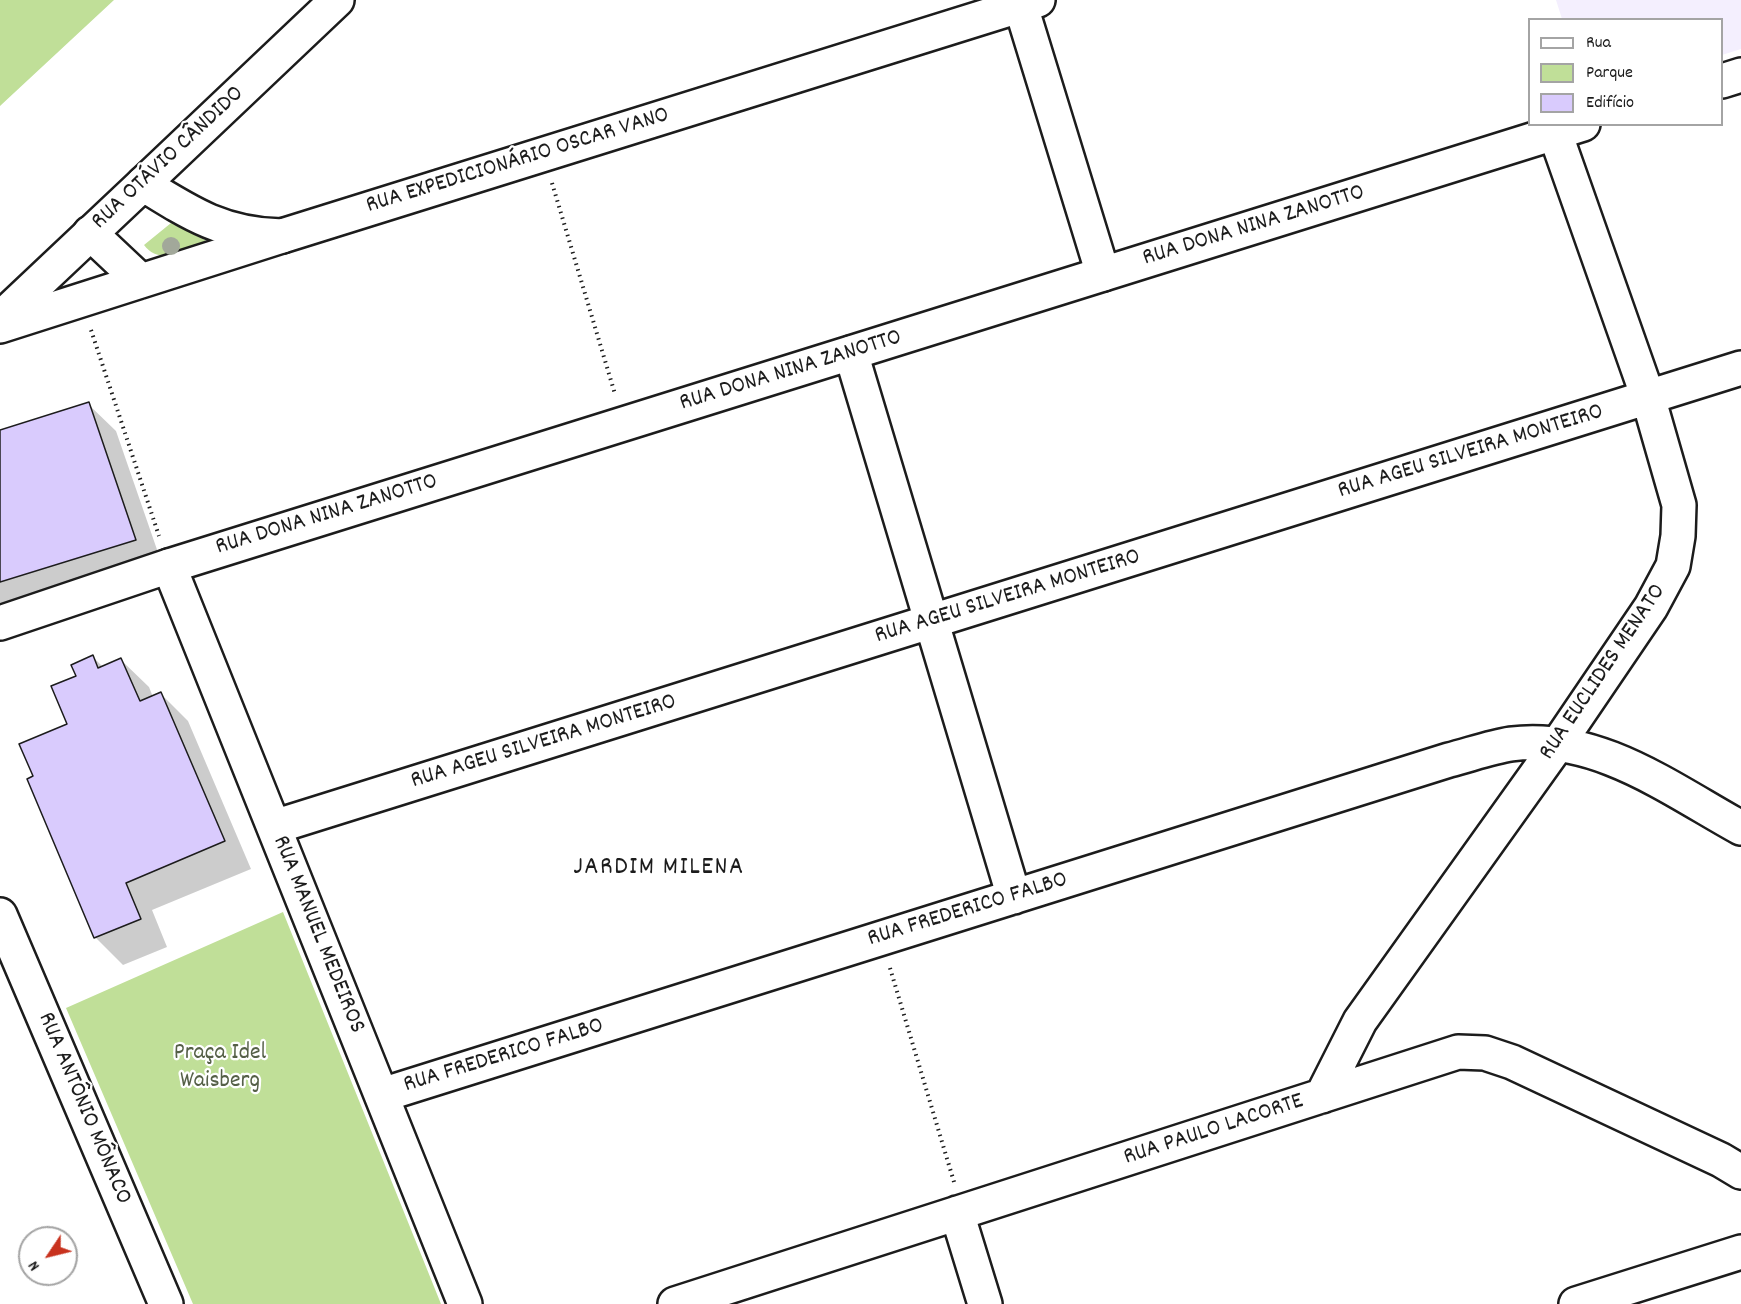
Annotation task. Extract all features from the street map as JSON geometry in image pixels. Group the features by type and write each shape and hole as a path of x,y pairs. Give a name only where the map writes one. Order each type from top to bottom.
{"street":[{"name":"RUA OTÁVIO CÂNDIDO","path":"0,319 337,0"},
{"path":"1026,2 1103,274"},
{"name":"RUA EXPEDICIONÁRIO OSCAR VANO","path":"0,326 1026,2"},
{"path":"1723,81 1741,75"},
{"name":"RUA DONA NINA ZANOTTO","path":"0,623 169,566 1569,129"},
{"name":"RUA EUCLIDES MENATO","path":"1322,1096 1360,1022 1558,744 1651,608 1673,566 1678,536 1679,505 1569,129"},
{"path":"143,184 196,217 220,228 253,236 282,236"},
{"path":"90,233 141,281"},
{"path":"851,353 1014,897"},
{"name":"RUA AGEU SILVEIRA MONTEIRO","path":"274,827 1741,368"},
{"name":"RUA MANUEL MEDEIROS","path":"169,566 465,1304"},
{"name":"RUA FREDERICO FALBO","path":"382,1095 1449,760 1511,744 1558,744 1593,750 1631,767 1741,828"},
{"name":"RUA ANTÔNIO MÔNACO","path":"0,915 166,1304"},
{"name":"RUA PAULO LACORTE","path":"675,1304 1458,1052 1485,1053 1522,1067 1721,1160 1741,1172"},
{"path":"960,1212 985,1304"},
{"path":"1576,1304 1741,1252"}],"path":[{"path":"543,154 624,424"},
{"path":"81,301 169,566"},
{"path":"881,939 960,1212"}],"shaded area":[{"path":"1556,0 1741,0 1741,49 1723,55 1723,18 1562,18"}],"green space":[{"path":"0,0 114,0 0,106"},
{"path":"171,223 205,240 208,245 166,256 150,251 144,245"},
{"name":"Praça Idel Waisberg","path":"283,912 441,1304 193,1304 66,1008"}],"building":[{"path":"89,402 136,540 0,582 0,430"},
{"path":"93,655 98,668 121,658 140,701 161,692 225,841 126,883 141,919 94,938 27,779 33,776 19,744 67,724 51,686 76,676 71,665"}],"district":[{"name":"JARDIM MILENA","path":"659,869"}]}
